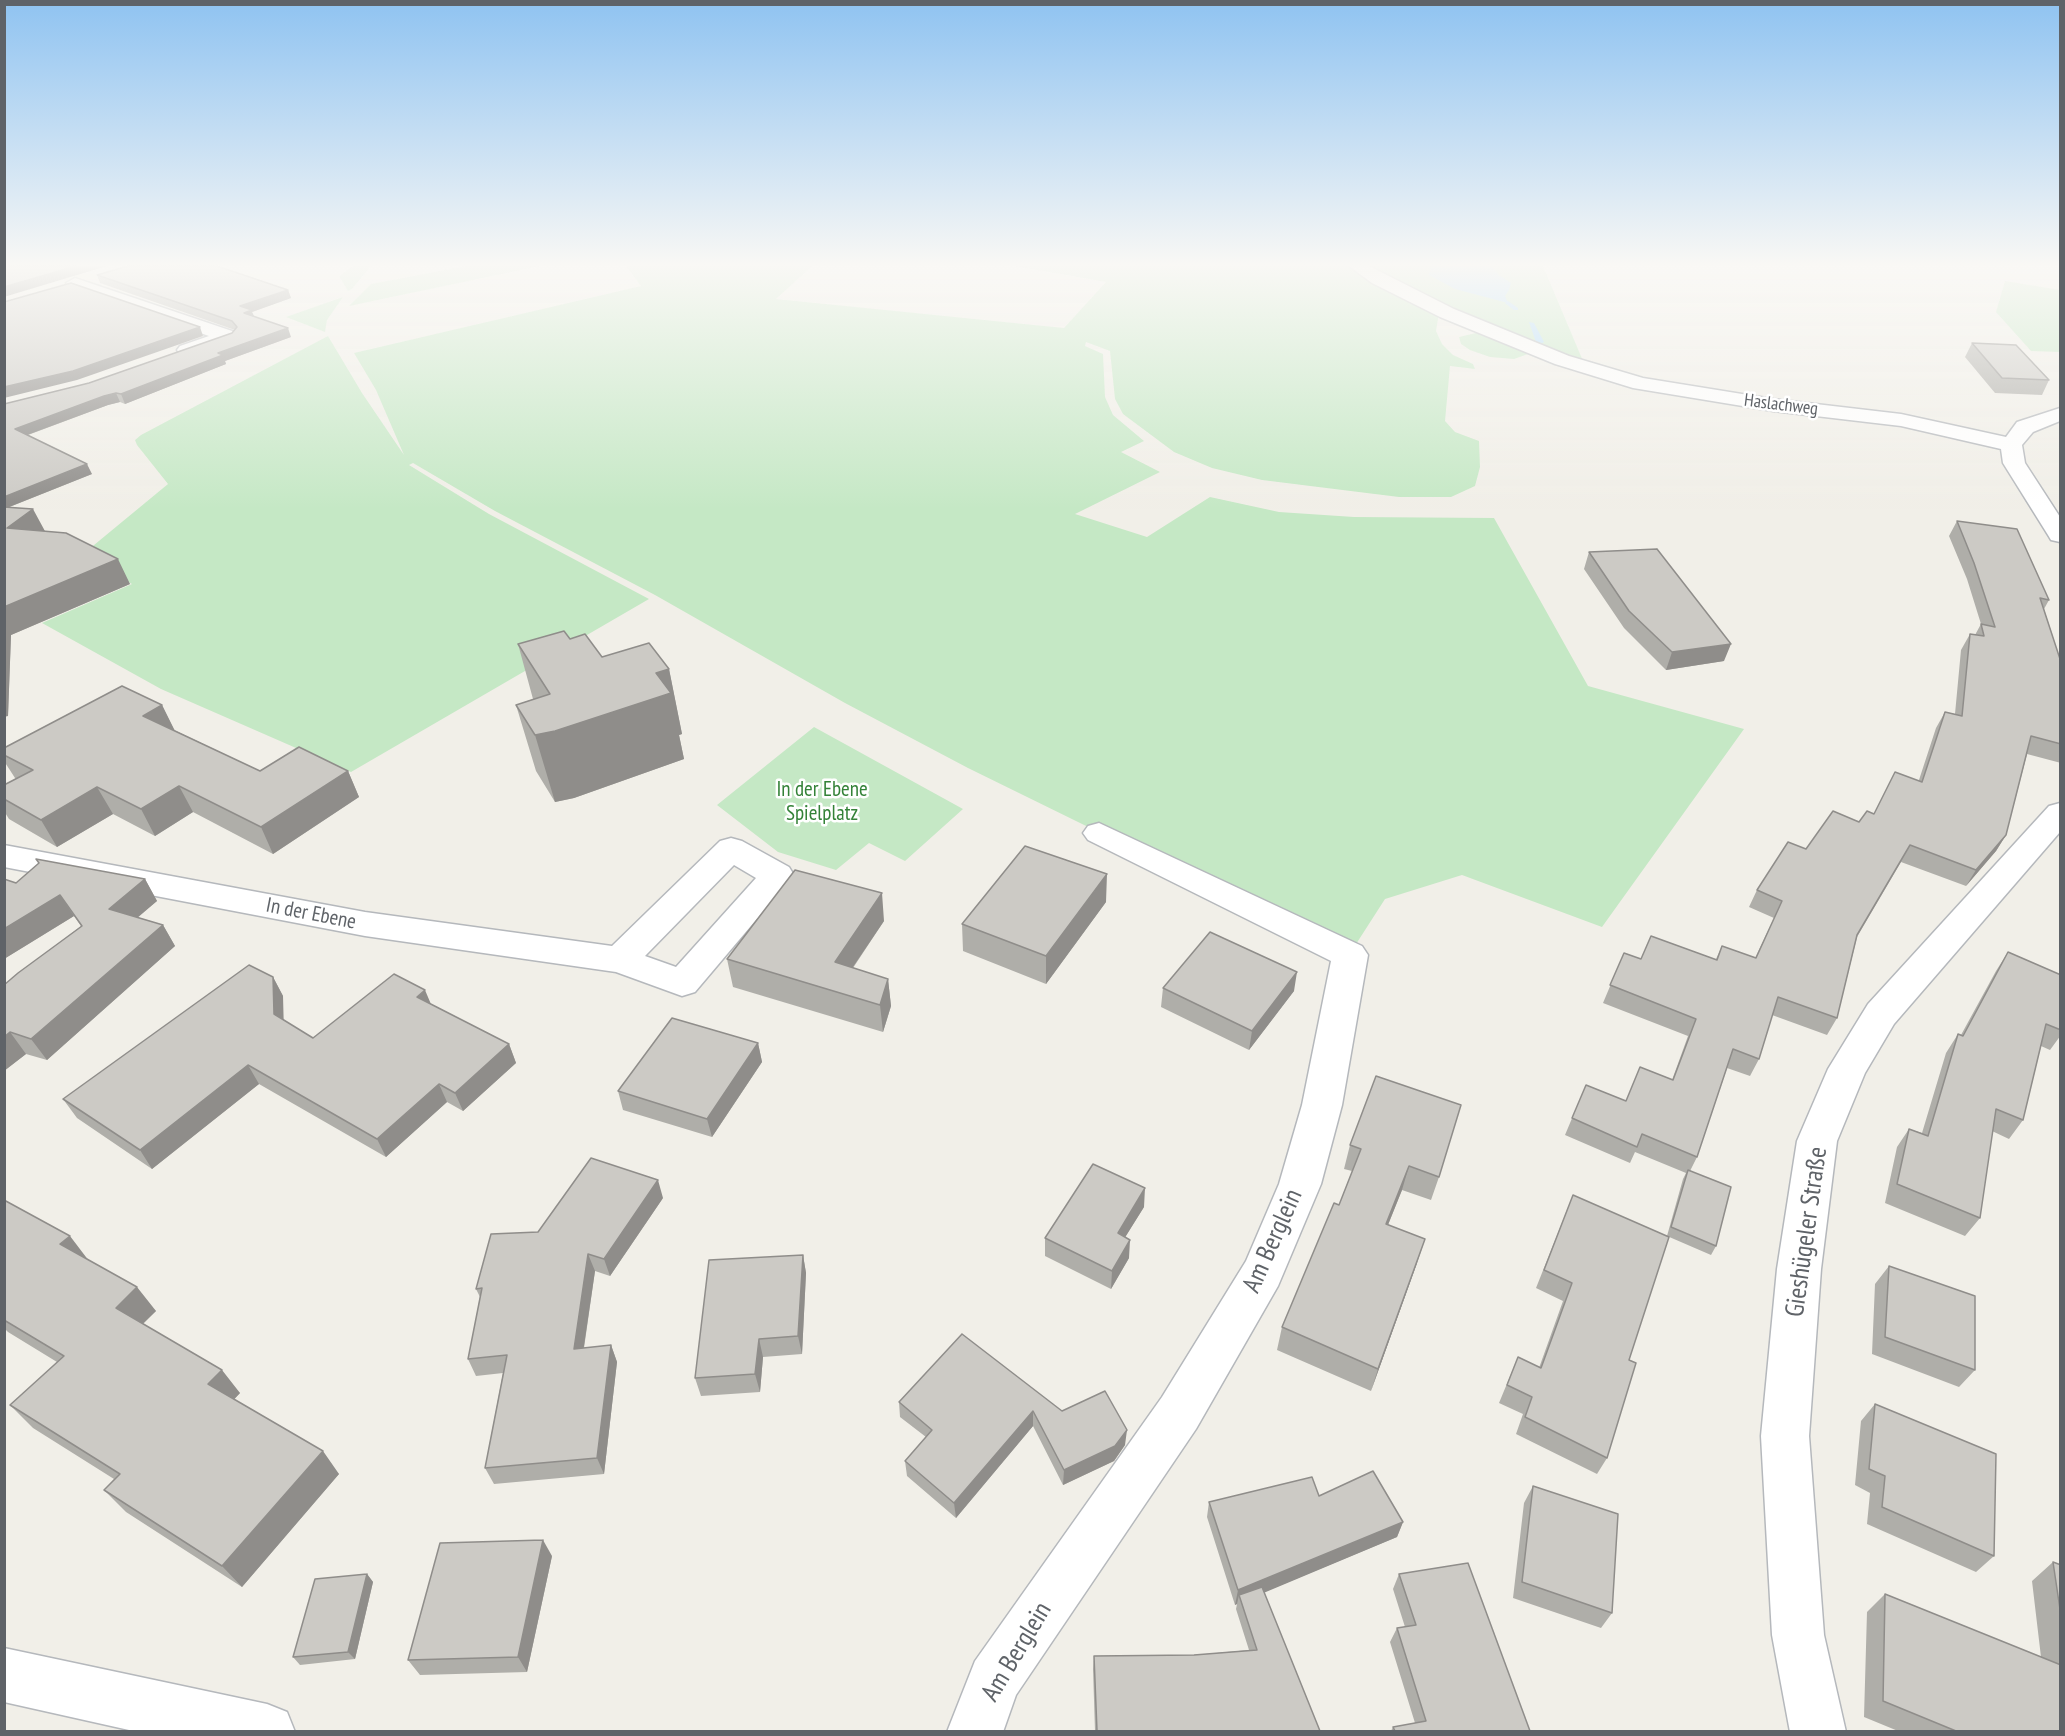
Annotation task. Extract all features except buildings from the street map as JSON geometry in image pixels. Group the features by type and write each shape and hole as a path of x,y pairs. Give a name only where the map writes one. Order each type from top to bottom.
{"street":[{"path":"172,356 197,347"},
{"name":"Haslachweg","path":"1530,347 1562,360 1640,384 1773,405 1901,420 2011,445"},
{"path":"2061,414 2025,427 2011,445 2014,463 2061,535"},
{"name":"Gieshügeler Straße","path":"1818,1731 1798,1635 1785,1436 1799,1269 1817,1141 1847,1069 1881,1014 2061,813"},
{"name":"Am Berglein","path":"975,1731 994,1680 1179,1413 1263,1272 1300,1184 1322,1105 1347,978 1350,955 1099,833"},
{"name":"In der Ebene","path":"4,856 365,924 620,960"},
{"path":"4,1675 267,1731"}],"green space":[{"path":"307,347 335,347 404,455 376,390 354,353 380,347 1087,347 1103,354 1105,397 1113,415 1144,441 1121,452 1160,472 1075,514 1147,537 1210,497 1279,512 1354,517 1494,518 1588,686 1744,729 1602,927 1462,875 1385,899 1349,955 968,768 845,703 655,595 495,511 413,463 409,465 489,514 649,599 351,772 161,689 42,623 132,584 87,560 88,550 168,484 135,440"},
{"path":"1099,347 1445,347 1453,355 1473,364 1475,369 1450,366 1445,421 1455,432 1479,441 1480,467 1475,486 1451,497 1399,497 1262,480 1212,468 1174,452 1123,414 1115,399 1110,351"},
{"path":"1466,347 1519,347 1526,350 1528,354 1514,359 1490,357"},
{"path":"1541,347 1577,347 1583,361"},
{"path":"2027,347 2060,347 2060,352 2031,351"},
{"name":"In der Ebene Spielplatz","path":"814,727 963,809 905,861 869,843 836,870 778,852 717,805"}]}
